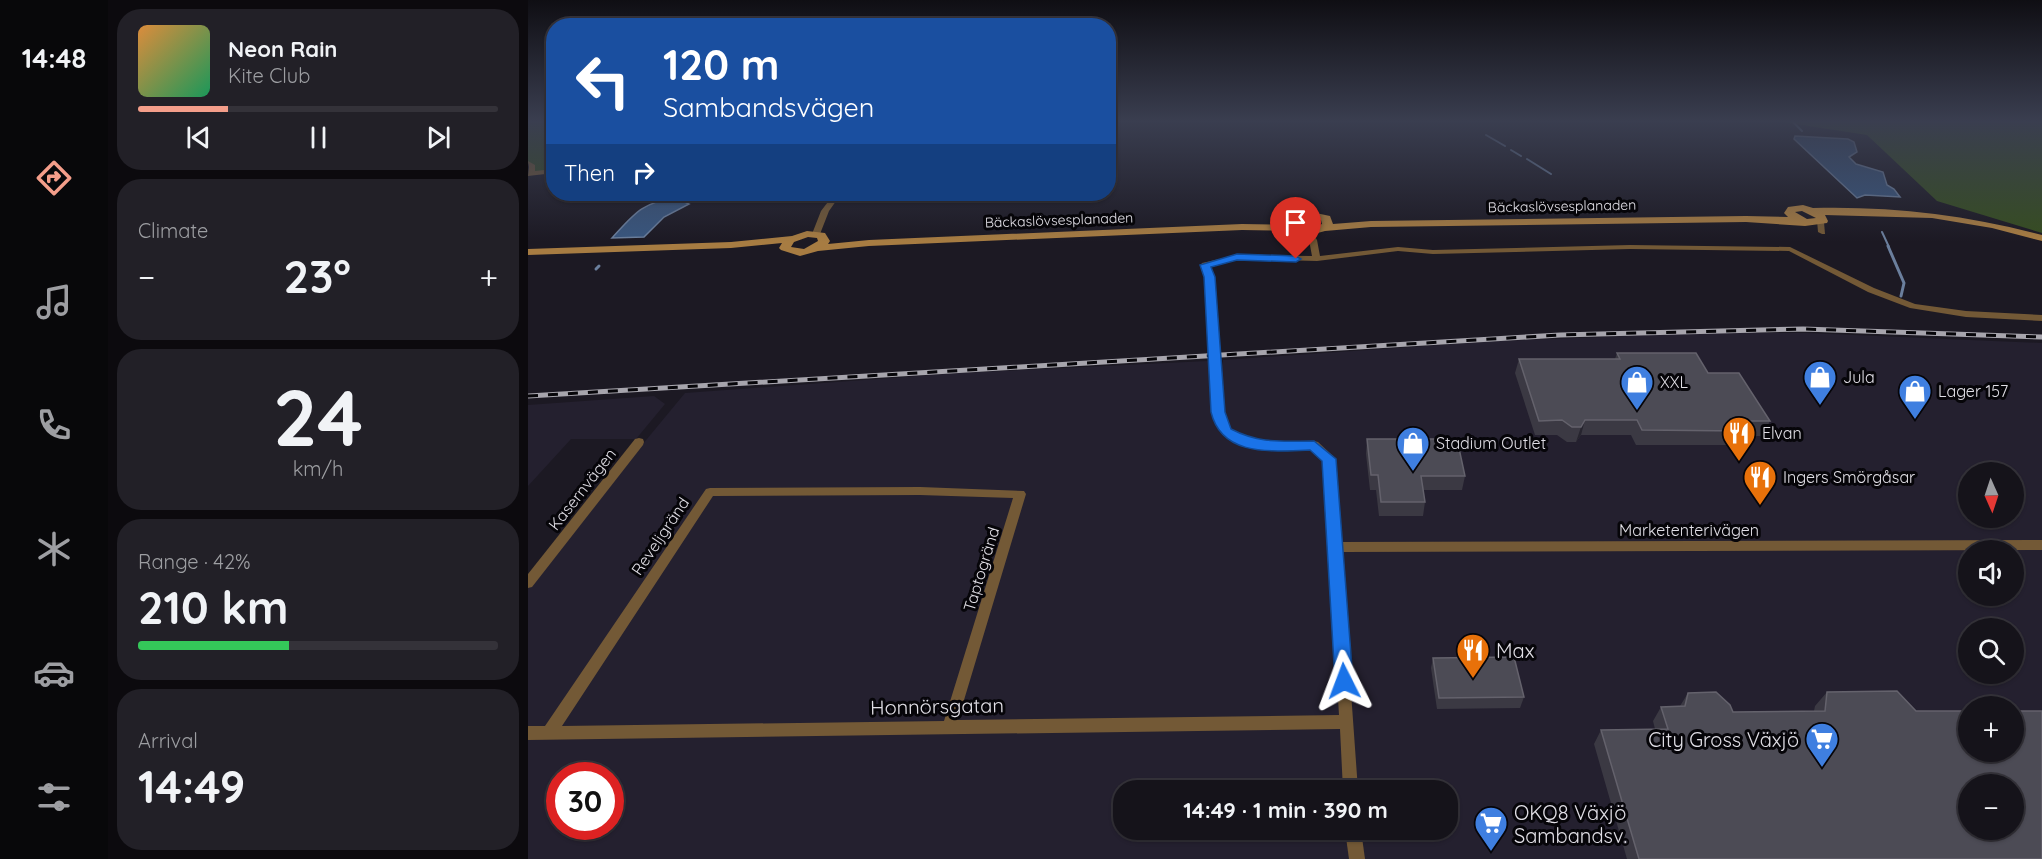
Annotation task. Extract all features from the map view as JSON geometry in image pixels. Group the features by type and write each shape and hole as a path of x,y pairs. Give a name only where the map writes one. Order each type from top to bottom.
{"street":[{"path":"528,163 533,166 530,174 546,172"},
{"path":"794,241 820,222 833,201"},
{"name":"Bäckaslövsesplanaden","path":"1324,226 1373,220 1743,216 1789,212 1800,208 1820,221"},
{"path":"1789,212 1800,221"},
{"path":"1820,221 1894,214 1968,220 2042,238"},
{"name":"Bäckaslövsesplanaden","path":"528,254 746,248 819,240 869,243 1302,226 1314,215 1324,226"},
{"name":"Bäckaslövsesplanaden","path":"1324,226 1746,219 1820,221"},
{"path":"819,240 820,222"},
{"path":"1302,226 1313,240 1317,259"},
{"path":"1313,240 1324,226"},
{"name":"Bäckaslövsesplanaden","path":"794,241 801,252 819,240"},
{"path":"1350,780 1329,459 1314,446 1262,446 1245,442 1226,432 1221,426 1218,412 1210,277 1205,265 1237,257 1317,259 1398,249 1433,252 1630,248 1790,249 1871,290 1913,306 1966,314 2042,318"},
{"name":"Kasernvägen","path":"528,583 639,442"},
{"name":"Reveljgränd","path":"549,732 710,492 852,490 943,493"},
{"name":"Taptogränd","path":"943,493 1020,494 949,727"},
{"name":"Marketenterivägen","path":"1336,548 2042,545"},
{"name":"Honnörsgatan","path":"528,733 1346,722"},
{"path":"1353,840 1355,859"}],"shaded area":[{"path":"1704,333 1808,333 2042,343 2042,859 528,859 528,583 685,393 959,373 1208,361 1217,396 1223,360 1498,341"},
{"path":"654,396 665,404 636,439 571,439 528,486 528,405"}],"green space":[{"path":"546,162 546,172 531,174 533,168 528,163"},
{"path":"1896,162 2042,162 2042,233 1937,201"}],"water":[{"path":"1819,162 1854,162 1883,172 1887,185 1894,189 1900,197 1865,195 1857,198"},
{"path":"682,201 689,204 664,217 644,237 612,238 640,210 655,203"}],"building":[{"name":"XXL","path":"1617,353 1696,353 1708,373 1739,373 1770,421 1736,421 1741,431 1642,430 1637,420 1585,420 1581,427 1572,427 1562,420 1539,421 1519,359 1620,359"},
{"name":"Stadium Outlet","path":"1367,439 1457,439 1465,476 1421,476 1425,502 1381,502 1378,475 1371,475"},
{"name":"Max","path":"1514,657 1524,697 1439,698 1433,658"},
{"name":"City Gross Växjö","path":"1897,691 1916,711 1958,711 1958,762 2024,762 2024,711 2042,711 2042,859 1639,859 1601,730 1668,729 1661,707 1685,706 1688,693 1716,692 1730,705 1733,712 1825,711 1827,692"}],"waterway":[{"path":"1532,162 1551,174"},
{"path":"1882,232 1889,247"},
{"path":"1888,246 1904,283 1901,296"},
{"path":"596,269 599,266"}],"railway":[{"path":"528,396 1560,335 1803,329 2042,337"}],"place":[{"name":"Jula","path":"1820,406"},
{"name":"XXL","path":"1637,411"},
{"name":"Lager 157","path":"1915,420"},
{"name":"Elvan","path":"1739,462"},
{"name":"Stadium Outlet","path":"1413,472"},
{"name":"Ingers Smörgåsar","path":"1760,506"},
{"name":"Max","path":"1473,679"},
{"name":"City Gross Växjö","path":"1822,768"},
{"name":"OKQ8 Växjö Sambandsv.","path":"1491,852"}],"route":[{"path":"1296,259 1252,256 1221,260 1205,265 1210,277 1216,398 1221,426 1226,432 1245,442 1262,446 1314,446 1329,459 1344,681"}]}
